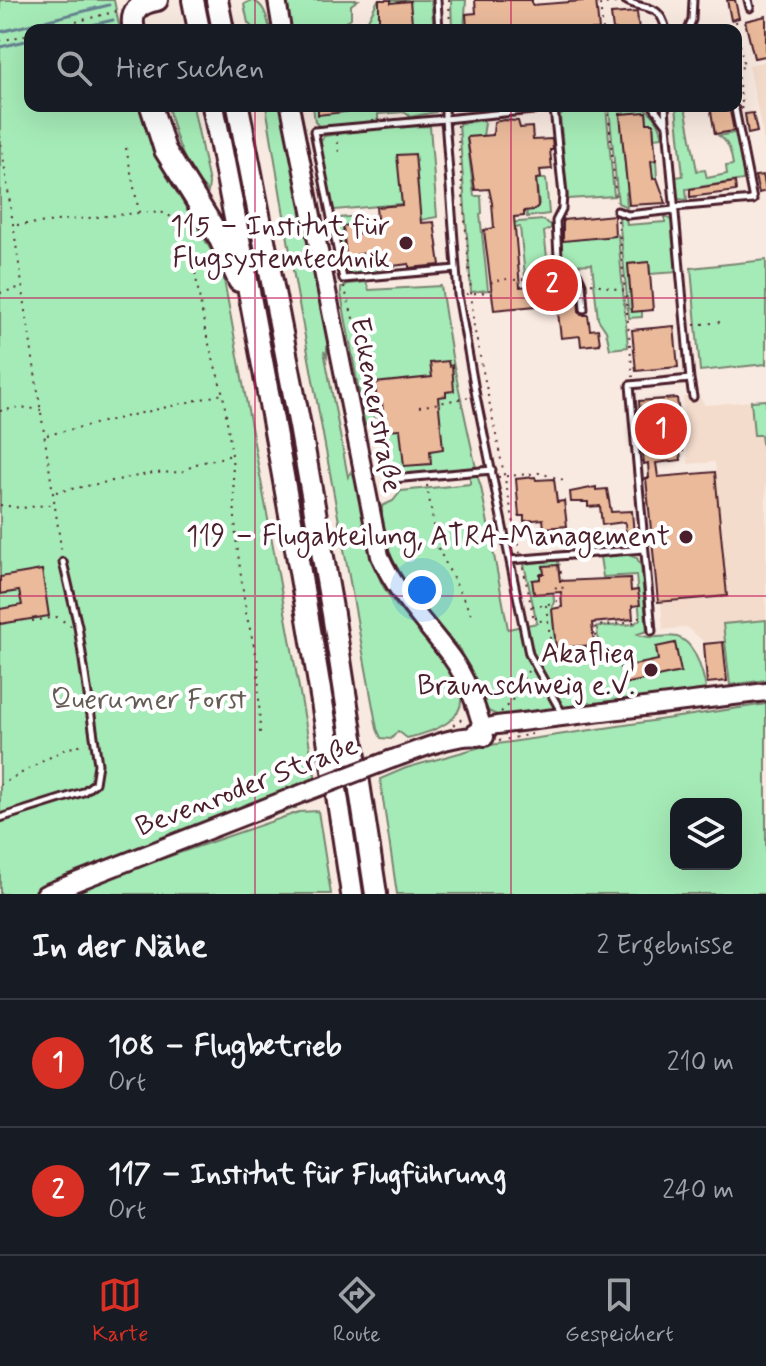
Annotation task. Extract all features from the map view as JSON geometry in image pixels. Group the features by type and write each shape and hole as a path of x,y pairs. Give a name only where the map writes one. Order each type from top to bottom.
{"highway":[{"path":"134,24 133,15 138,4"},
{"path":"153,112 165,150 218,235 256,325"},
{"path":"214,112 311,633 352,894"},
{"path":"239,112 333,614 376,894"}],"main road":[{"path":"277,0 281,24"},
{"name":"Eckenerstraße","path":"291,112 380,556 398,591 452,659 467,690 479,734"},
{"name":"Bevenroder Straße","path":"45,894 392,759 479,734 766,692"}],"lane":[{"path":"437,0 439,24"},
{"path":"625,0 635,5 650,6 660,15 664,24"},
{"path":"690,24 693,0"},
{"path":"748,0 750,8"},
{"path":"445,112 458,295 476,396 532,663 565,719"},
{"path":"456,269 343,279 314,131 522,112"},
{"path":"554,112 563,195 562,209 556,221 558,257 564,266 578,275 584,309"},
{"path":"657,112 667,125"},
{"path":"666,112 693,397"},
{"path":"617,211 628,215 753,200 736,112"},
{"path":"652,631 630,385 690,379"},
{"path":"393,479 492,470"},
{"path":"510,560 644,549"},
{"path":"0,818 91,788 97,776 95,740 78,626 63,562"}],"path":[{"path":"449,0 450,24"},
{"path":"602,24 600,2 625,0"},
{"path":"66,24 138,4"},
{"path":"0,41 24,35"},
{"path":"456,112 470,293 478,348 534,619 540,617 541,622 548,621"},
{"path":"609,112 633,384"},
{"path":"336,129 339,154"},
{"path":"0,136 57,504 63,562"},
{"path":"126,148 139,212"},
{"path":"15,225 139,212 165,213 171,217 193,260 205,330 223,394 232,455 236,538 246,613 258,662 260,734"},
{"path":"514,280 555,276 564,266"},
{"path":"343,279 370,379 383,443"},
{"path":"458,295 489,292 492,281 507,279"},
{"path":"582,284 594,283 625,291"},
{"path":"0,293 23,286"},
{"path":"685,326 720,322"},
{"path":"46,435 223,394"},
{"path":"419,407 476,396"},
{"path":"0,411 21,407 42,411"},
{"path":"55,492 153,473 182,472 196,464 232,455"},
{"path":"494,477 539,473 564,480"},
{"path":"426,475 437,546 472,616"},
{"path":"0,505 22,508 57,504"},
{"path":"511,507 519,507"},
{"path":"531,606 555,604 561,599 559,556"},
{"path":"555,587 563,592"},
{"path":"561,599 564,604"},
{"path":"546,605 552,653 593,649 597,646 595,626 634,622 639,617 639,611"},
{"path":"32,621 57,617 67,627 78,626"},
{"path":"510,704 532,663"},
{"path":"0,785 63,750 95,740"}],"shaded area":[{"path":"766,61 766,153 749,65"},
{"path":"699,396 705,405 751,401 754,434 761,434 766,474 766,620 724,624 725,640 704,642 687,627 663,630 661,603 728,596 715,462 688,464 683,397"}],"green space":[{"name":"Querumer Forst","path":"0,0 114,0 119,24 24,24 24,112 142,112 158,160 222,269 316,780 290,791 296,808 48,894 0,894"},
{"path":"252,0 256,2 263,8 268,24 249,24 244,4"},
{"path":"287,0 358,0 351,5 351,18 343,24 290,24"},
{"path":"378,0 431,0 433,24 366,24"},
{"path":"451,0 466,0 464,24 452,24"},
{"path":"170,112 194,112 209,183 208,192 193,174 177,140"},
{"path":"267,112 284,112 327,339 327,356 324,351 348,477 352,470 358,476 377,572 396,604 451,670 460,691 459,710 443,726 407,738 398,731 391,739 381,738 377,729"},
{"path":"314,112 405,112 378,114 378,122 320,127 315,122"},
{"path":"405,112 436,112 410,117"},
{"path":"565,112 607,112 614,196 568,199 560,116"},
{"path":"609,112 646,112 620,115 626,174 652,172 651,161 656,160 657,178 643,180 626,193 627,207 618,203"},
{"path":"646,112 650,112 656,118 663,137 654,138 653,123 647,123"},
{"path":"677,112 686,112 697,171 705,170 707,178 727,174 726,166 733,165 732,157 728,145 719,136 738,132 743,180 686,189 687,200 678,199 675,177 683,176"},
{"path":"482,120 485,123 483,136 467,138 474,196 481,196 488,290 471,292 459,124"},
{"path":"430,126 437,217 421,220 400,204 335,210 331,207 319,145 324,136 389,127"},
{"path":"536,179 546,179 549,214 527,217 526,206 534,210 539,204"},
{"path":"360,216 368,240 375,240 378,274 353,276 343,267 336,221 338,218"},
{"path":"665,216 672,221 677,272 650,274 649,262 628,264 632,311 642,311 642,317 629,318 619,217 626,219 627,225 665,222"},
{"path":"543,220 551,225 544,232 549,274 525,276 520,227 507,228 507,223"},
{"path":"561,220 563,241 618,235 628,347 610,349 606,331 598,319 592,264 573,265 562,256"},
{"path":"766,260 766,364 700,371 691,268"},
{"path":"366,282 369,290 441,286 452,357 476,468 394,475 388,470 376,382 371,384 374,423 365,425 341,294 341,288 348,284"},
{"path":"766,400 766,474 761,435 754,435 751,401"},
{"path":"470,475 477,475 481,487 508,629 537,623 524,564 558,560 560,585 553,586 552,607 556,649 594,646 598,643 597,627 634,624 640,619 636,575 603,577 600,557 625,554 637,558 641,566 647,631 638,634 684,640 698,661 707,694 501,717 486,710 459,648 414,599 397,574 382,528 382,506 393,501 401,491 470,484"},
{"path":"766,620 766,680 730,685 723,624"},
{"path":"766,704 766,894 397,894 380,779 406,768 484,746"},
{"path":"318,811 331,894 59,894 299,812"}],"building":[{"path":"379,0 391,0 391,3 410,1 412,23 379,24"},
{"path":"475,0 532,0 532,5 596,0 598,24 467,24 466,14 476,13"},
{"path":"727,0 735,0 739,18 731,20"},
{"path":"637,12 638,24 612,24 611,14"},
{"path":"766,16 766,56 754,58 745,21"},
{"path":"318,112 345,112 318,115"},
{"path":"646,112 647,123 653,123 656,160 651,161 653,179 657,178 666,203 629,205 620,114"},
{"path":"711,112 730,112 734,131 715,134"},
{"path":"753,113 757,132 748,134 745,114"},
{"path":"518,121 520,128 532,127 533,140 552,139 552,169 540,170 541,178 536,179 538,206 534,210 524,211 524,216 514,217 520,287 559,283 560,288 577,286 579,311 581,315 588,315 590,330 598,329 600,344 581,346 580,336 561,338 557,304 494,310 484,230 494,228 492,203 489,189 475,190 467,137 493,135 494,122"},
{"path":"415,154 421,223 434,222 440,265 409,268 409,264 378,268 376,251 346,257 343,226 357,224 357,234 375,232 376,207 402,205 397,155"},
{"path":"763,175 766,191 759,193 755,176"},
{"path":"735,182 736,191 690,197 690,189"},
{"path":"614,215 615,236 563,241 563,220"},
{"path":"649,262 653,310 632,312 628,264"},
{"path":"674,326 678,367 636,371 632,330"},
{"path":"448,361 449,366 452,365 454,391 438,397 443,449 430,451 431,464 404,466 400,429 384,430 382,402 377,402 375,383 432,377 430,363"},
{"name":"119 – Flugabteilung, ATRA-Management","path":"677,398 683,451 680,451 681,460 656,463 658,477 715,472 727,596 658,602 646,478 649,478 648,463 644,464 639,401"},
{"path":"535,477 536,480 554,479 557,502 564,501 567,526 544,528 543,519 524,521 524,516 519,516 516,479"},
{"path":"596,487 596,490 607,489 611,512 632,511 634,536 626,536 625,522 602,525 600,506 588,507 588,502 571,502 570,492"},
{"path":"558,565 560,581 630,578 631,591 638,590 640,605 632,606 633,619 592,623 594,645 556,648 552,609 562,607 561,592 534,594 532,580 540,579 540,574 544,574 543,566"},
{"path":"42,570 49,616 0,624 0,609 22,605 19,591 0,594 0,577"},
{"path":"723,642 727,681 707,683 704,644"},
{"name":"Akaflieg Braunschweig e.V.","path":"675,643 681,672 624,684 620,668 658,660 656,647"}],"waterway":[{"path":"32,24 109,5"},
{"path":"96,24 113,20"},
{"path":"0,32 24,26"},
{"path":"0,47 24,41"}],"place":[{"name":"115 – Institut für Flugsystemtechnik","path":"406,243"},
{"name":"117 – Institut für Flugführung","path":"552,285"},
{"name":"108 – Flugbetrieb","path":"661,429"},
{"name":"119 – Flugabteilung, ATRA-Management","path":"686,537"},
{"name":"Akaflieg Braunschweig e.V.","path":"651,670"}]}
